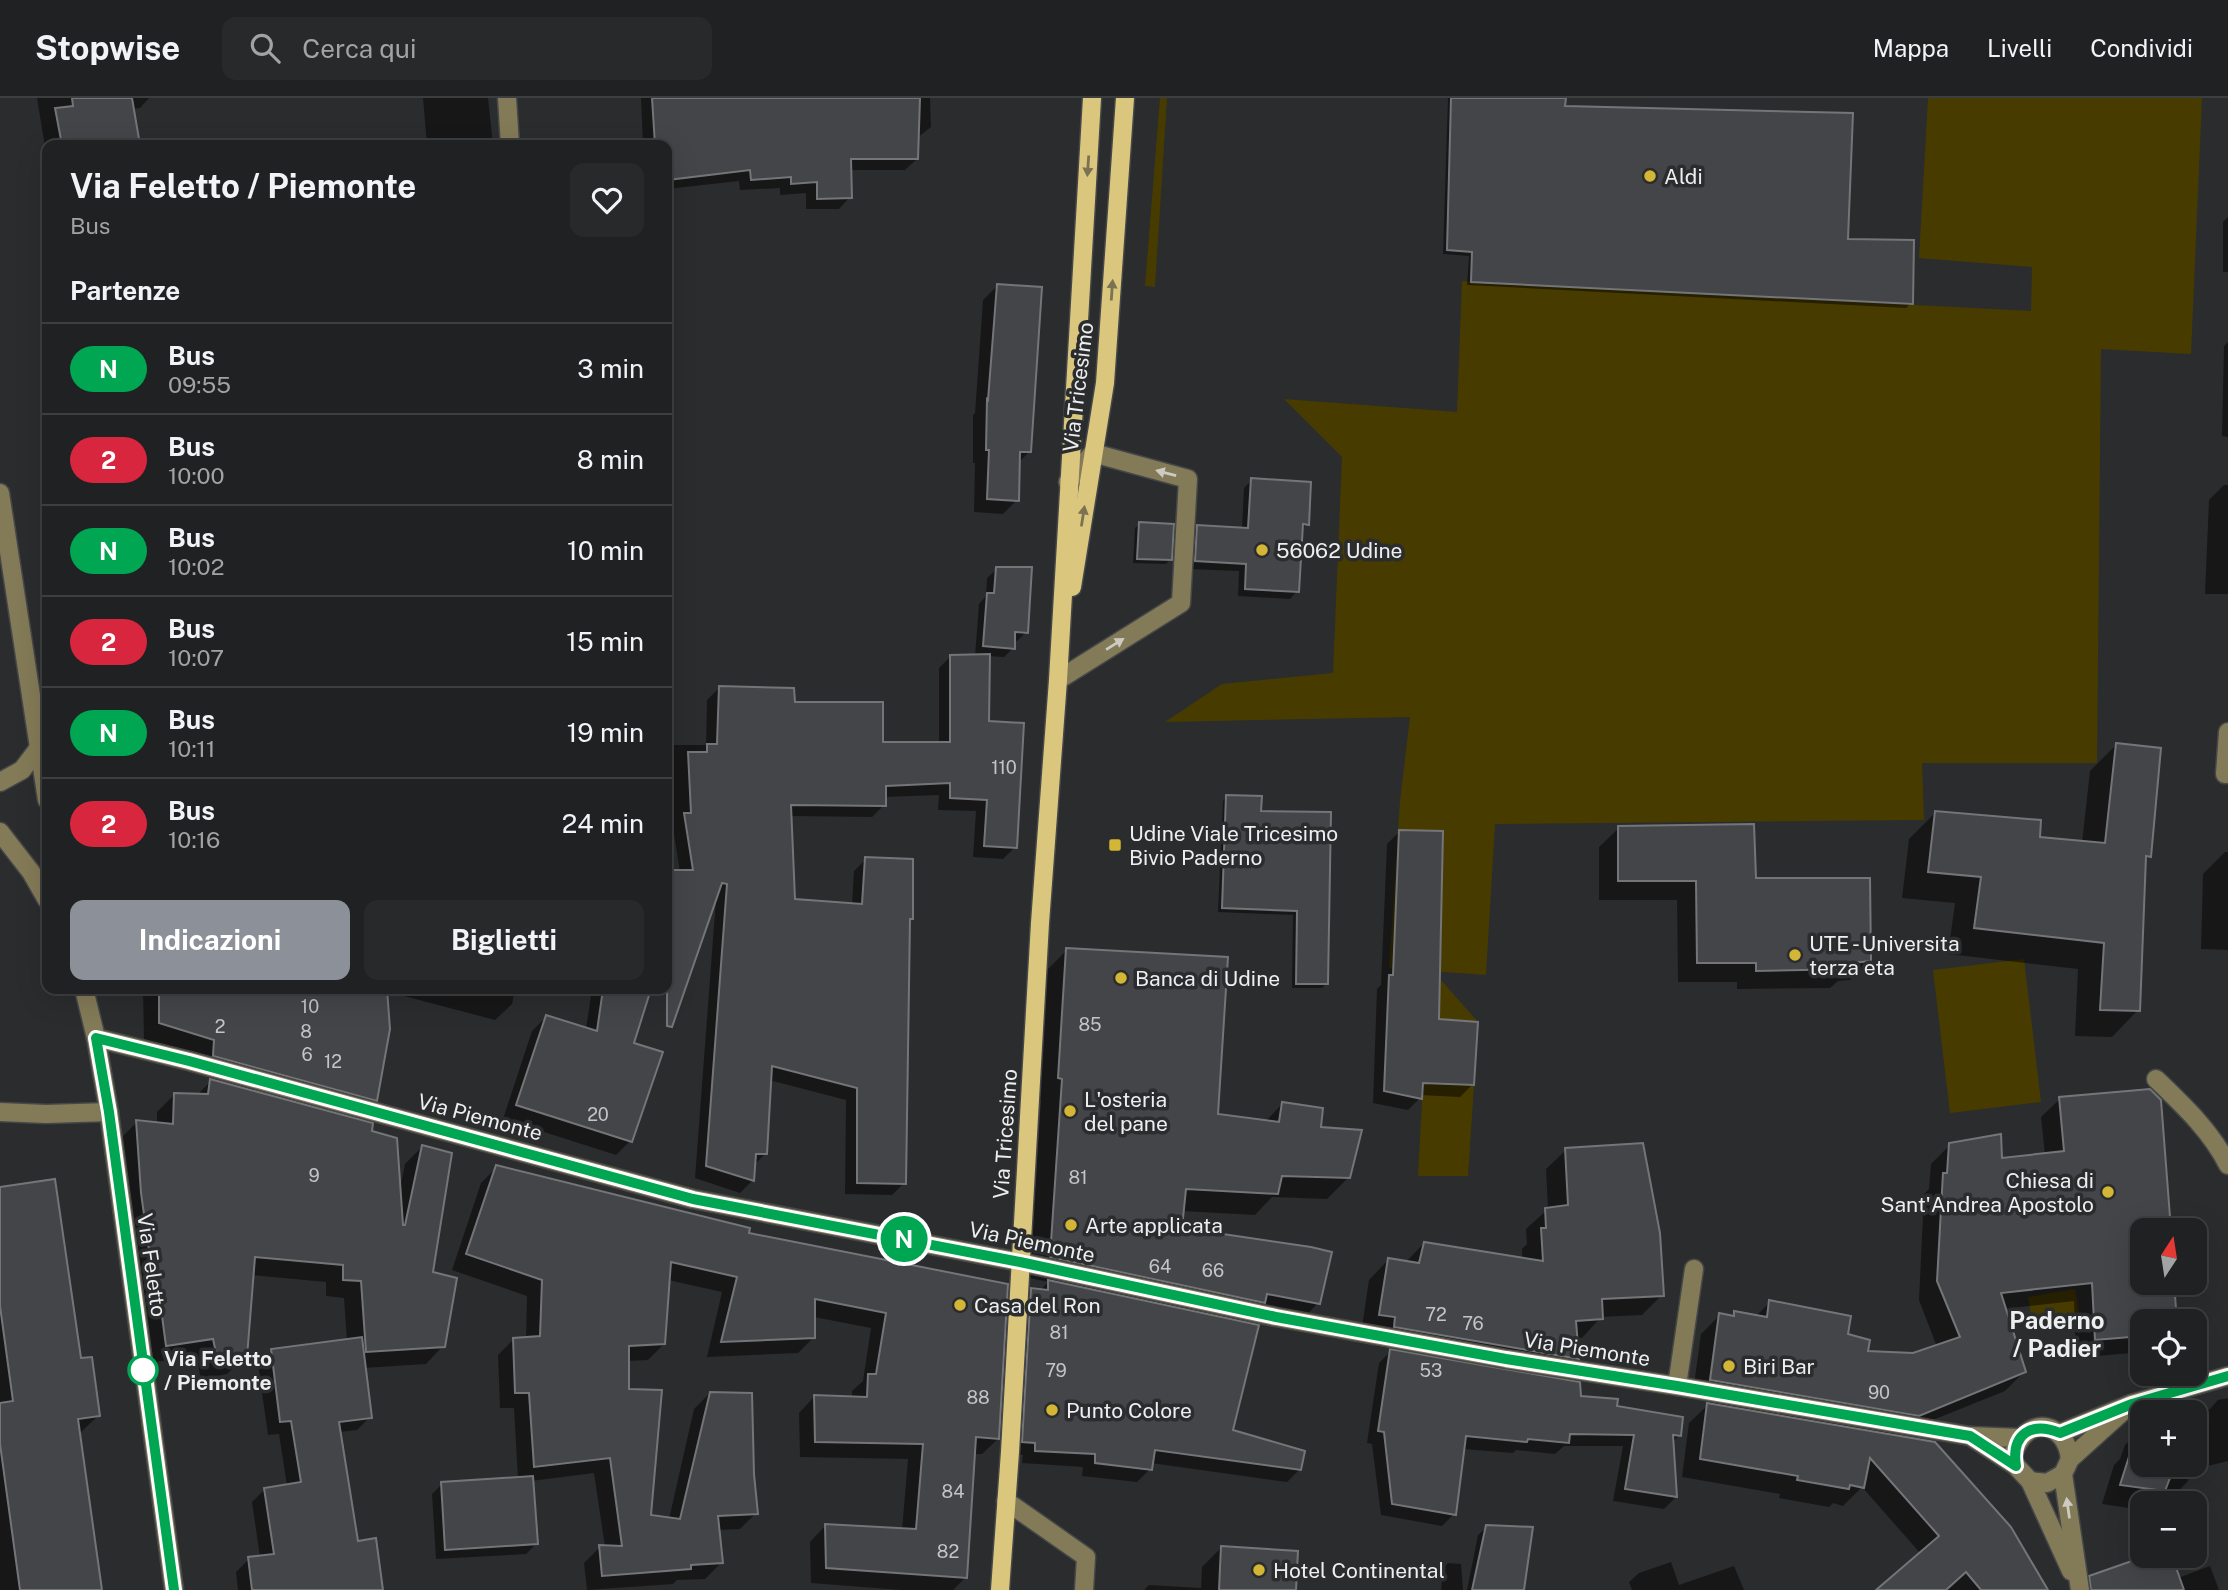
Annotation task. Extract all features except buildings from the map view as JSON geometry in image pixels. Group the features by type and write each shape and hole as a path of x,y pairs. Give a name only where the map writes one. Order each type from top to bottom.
{"main road":[{"name":"Via Tricesimo","path":"1000,1590 1092,98"},
{"name":"Via Tricesimo","path":"1058,680 1105,383 1125,98"}],"street":[{"path":"507,98 510,140"},
{"path":"1058,680 1181,603 1188,479 1093,453 1068,482"},
{"path":"0,493 42,772"},
{"path":"2228,732 2225,774 2228,774"},
{"path":"0,782 22,769 38,749"},
{"path":"0,832 31,872 42,891"},
{"name":"Via Feletto","path":"85,994 109,1112 174,1590"},
{"name":"Via Piemonte","path":"96,1038 693,1199 1020,1262 1276,1317 1506,1359 1970,1436 2020,1438"},
{"path":"2156,1079 2201,1124 2220,1149 2228,1165"},
{"path":"0,1112 109,1112"},
{"path":"1677,1386 1694,1269"},
{"path":"2146,1400 2228,1376"},
{"path":"2060,1433 2130,1405"},
{"path":"2030,1481 2047,1483 2130,1406"},
{"path":"2016,1466 2014,1452 2020,1438 2032,1429 2046,1427 2060,1433 2068,1445 2067,1467 2080,1590"},
{"path":"1970,1436 2016,1466 2030,1481 2080,1590"},
{"path":"1006,1501 1086,1557 1084,1590"}],"shaded area":[{"path":"1160,98 1167,98 1155,287 1145,286"},
{"path":"1928,98 2202,98 2191,354 2101,349 2097,763 1922,763 1924,820 1495,824 1486,975 1389,968 1400,801 1410,717 1165,722 1222,684 1333,673 1342,457 1284,399 1457,412 1462,281 2031,311 2032,267 1919,258"},
{"path":"2024,959 2041,1102 1950,1113 1933,970"},
{"path":"1440,979 1478,1022 1439,1019"},
{"path":"1423,1083 1474,1085 1468,1176 1418,1176"},
{"path":"2075,1289 2081,1324 2034,1332 2028,1297"}],"bus line":[{"name":"N","path":"174,1590 109,1112 96,1038 693,1199 1020,1262 1276,1317 1506,1359 1970,1436 2016,1466 2014,1452 2020,1438 2032,1429 2046,1427 2060,1433 2132,1404 2228,1376"}],"place":[{"name":"Aldi","path":"1650,176"},
{"name":"56062 Udine","path":"1262,550"},
{"name":"Udine Viale Tricesimo Bivio Paderno","path":"1115,845"},
{"name":"UTE - Universita terza eta","path":"1795,955"},
{"name":"Banca di Udine","path":"1121,978"},
{"name":"L'osteria del pane","path":"1070,1111"},
{"name":"Chiesa di Sant'Andrea Apostolo","path":"2108,1192"},
{"name":"Arte applicata","path":"1071,1225"},
{"name":"Casa del Ron","path":"960,1305"},
{"name":"Biri Bar","path":"1729,1366"},
{"name":"Via Feletto / Piemonte","path":"143,1370"},
{"name":"Punto Colore","path":"1052,1410"},
{"name":"Hotel Continental","path":"1259,1570"}],"district":[{"name":"Paderno / Padier","path":"2057,1334"}]}
